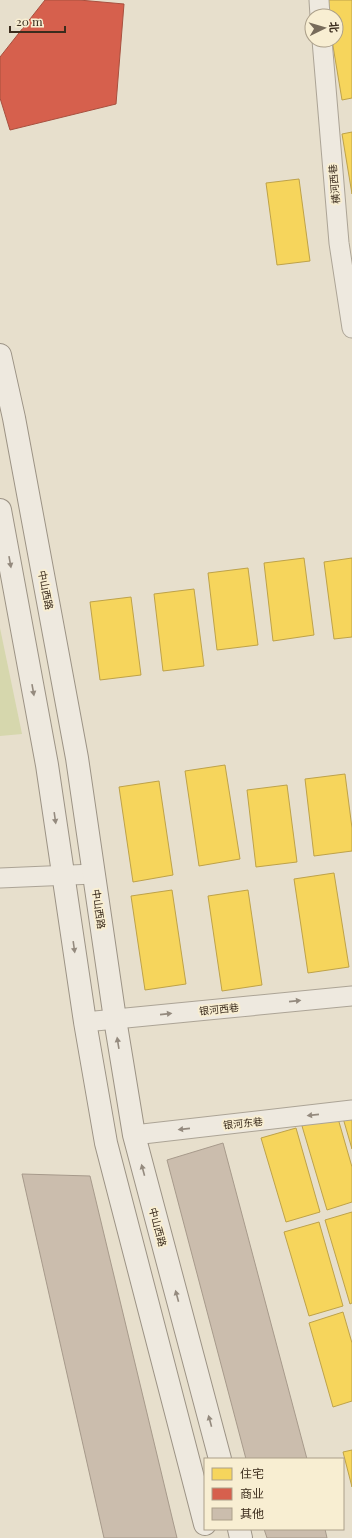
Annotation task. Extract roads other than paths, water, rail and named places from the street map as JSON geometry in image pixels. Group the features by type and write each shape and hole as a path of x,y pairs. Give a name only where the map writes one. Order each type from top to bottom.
{"main road":[{"name":"中山西路","path":"0,355 14,418 77,758 115,1019 134,1135 220,1458"},
{"path":"0,510 47,765 85,1022 106,1143 204,1520"}],"street":[{"name":"横河西巷","path":"323,48 339,243 352,328"},
{"path":"0,878 94,874"},
{"name":"银河西巷","path":"85,1022 352,996"},
{"name":"银河东巷","path":"134,1135 352,1110"}]}
